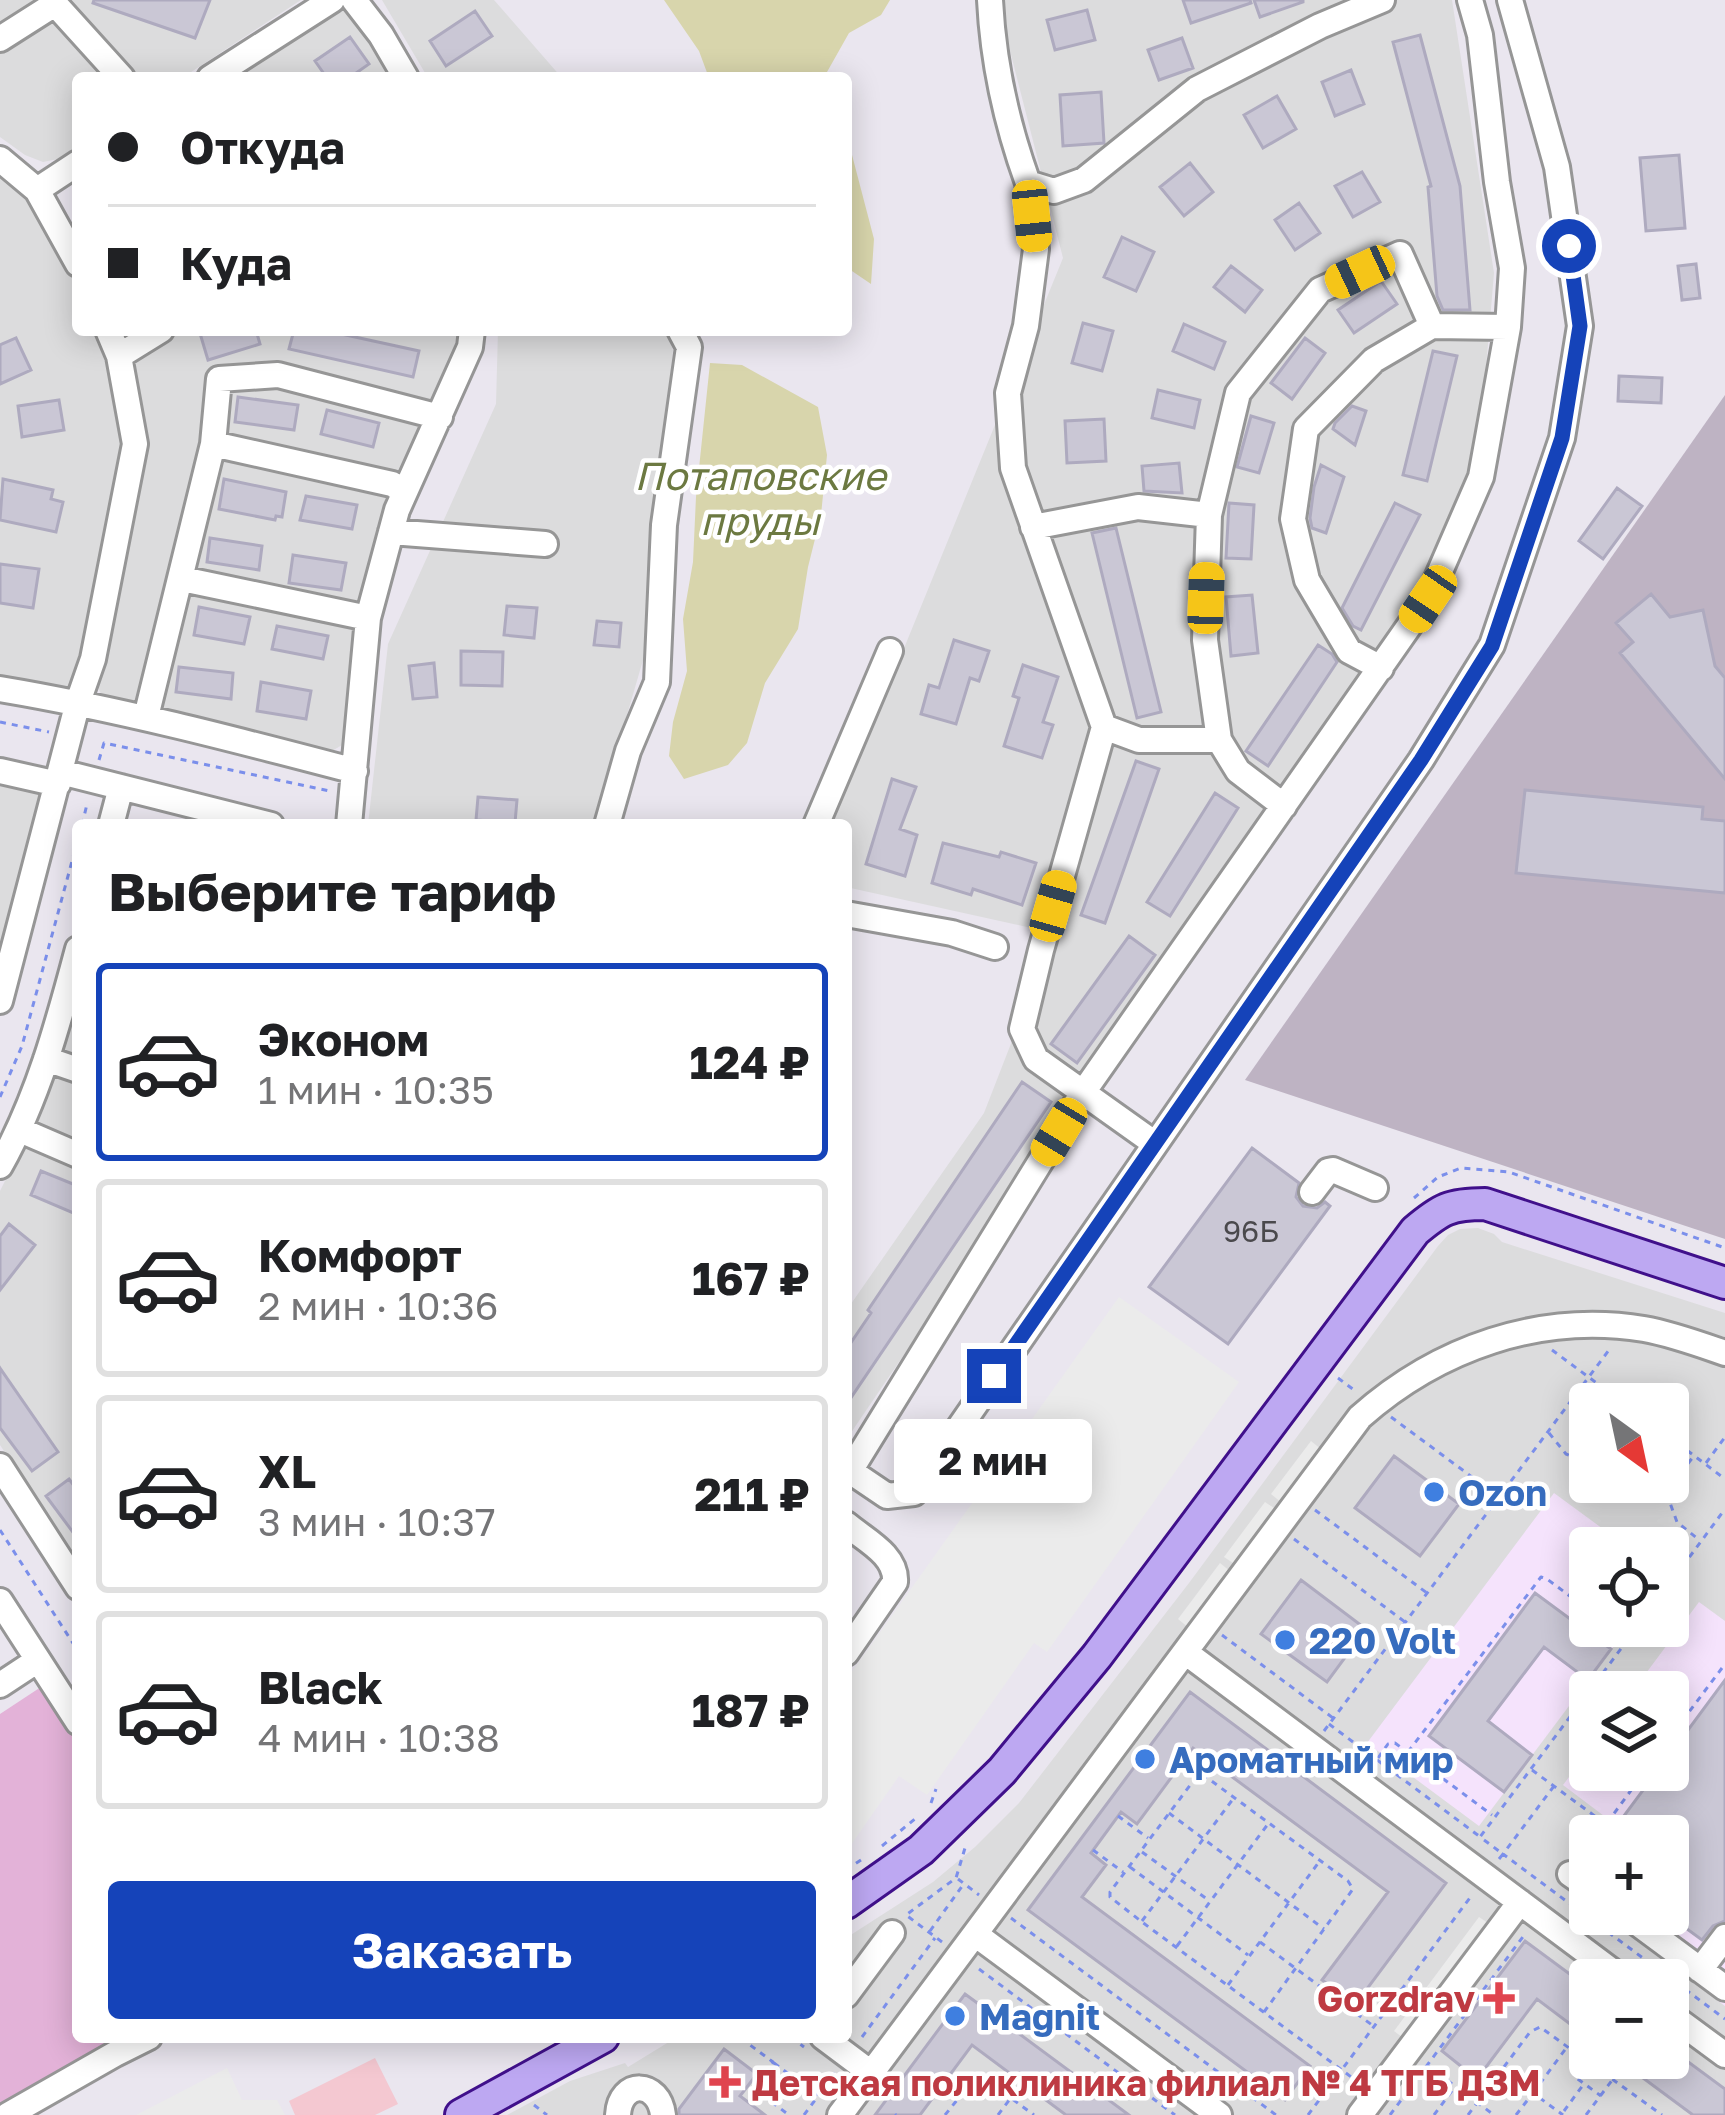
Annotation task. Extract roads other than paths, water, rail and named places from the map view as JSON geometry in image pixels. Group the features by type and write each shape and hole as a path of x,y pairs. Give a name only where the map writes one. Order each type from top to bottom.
{"main road":[{"path":"852,1899 921,1850 1002,1772 1097,1656 1415,1232 1437,1212 1460,1204 1485,1204 1725,1283"},
{"path":"461,2115 591,2043"}],"street":[{"path":"354,0 403,72"},
{"path":"990,0 1011,128 1028,183 1036,249 1027,326 1008,393 1013,468 1104,728 1022,1029 1036,1059 1154,1143"},
{"path":"1028,183 1054,191 1084,180 1197,88 1382,0"},
{"path":"852,1468 1082,1094 1428,599 1481,477 1508,327 1512,268 1480,35 1470,0"},
{"path":"852,1472 887,1496 914,1492 1421,760 1492,646 1562,438 1580,326 1557,167 1510,0"},
{"path":"219,72 318,3"},
{"path":"0,39 56,4 68,10 117,72"},
{"path":"0,159 37,190 72,253"},
{"path":"37,190 72,168"},
{"path":"1283,806 1238,771 1219,740 1205,640 1209,514 1238,393 1320,290 1400,254 1432,326"},
{"path":"1381,668 1349,650 1307,580 1293,519 1306,429 1374,360 1432,326 1508,327"},
{"path":"0,1001 92,658 135,444 119,356 111,336"},
{"path":"119,356 151,336"},
{"path":"351,819 368,618 405,492 471,336"},
{"path":"610,819 628,751 658,682 664,525 689,347 683,336"},
{"path":"146,717 213,444 218,380 278,375 440,417"},
{"path":"213,444 392,484 405,492"},
{"path":"1033,526 1138,507 1209,514"},
{"path":"391,532 545,544"},
{"path":"182,579 368,618"},
{"path":"819,819 890,651"},
{"path":"0,689 146,717 354,783"},
{"path":"1104,728 1139,740 1219,740"},
{"path":"0,771 94,780 247,819"},
{"path":"113,819 122,788"},
{"path":"852,915 952,933 994,947"},
{"path":"0,1166 20,1130 46,1060 72,969"},
{"path":"46,1060 72,1068"},
{"path":"20,1130 72,1152"},
{"path":"1312,1192 1333,1170 1375,1188"},
{"path":"840,2115 995,1907 1192,1658 1360,1417 1387,1406 1400,1384 1459,1352 1521,1332 1588,1324 1643,1329 1725,1353"},
{"path":"0,1466 72,1578"},
{"path":"852,1529 892,1562 896,1573 895,1582 852,1644"},
{"path":"0,1601 72,1713"},
{"path":"1192,1658 1596,1959"},
{"path":"0,1685 38,1660"},
{"path":"1360,2115 1529,1909"},
{"path":"852,1987 892,1933"},
{"path":"975,1934 1219,2115"},
{"path":"1652,1935 1725,1988"},
{"path":"1700,1970 1725,1936"},
{"path":"1689,2028 1725,2055"},
{"path":"8,2115 137,2043"},
{"path":"831,2043 871,2073"},
{"path":"618,2115 624,2095 642,2088 659,2098 663,2115"}],"water":[{"path":"664,0 890,0 881,15 849,33 827,72 707,72 699,51"},
{"path":"852,155 874,239 871,284 852,271"},
{"name":"Потаповские пруды","path":"710,363 742,365 818,407 827,455 821,515 798,629 765,683 747,743 728,765 684,779 669,756 687,671 683,619 693,562"}],"place":[{"name":"Ozon","path":"1434,1492"},
{"name":"220 Volt","path":"1285,1640"},
{"name":"Ароматный мир","path":"1145,1759"},
{"name":"Gorzdrav","path":"1499,1998"},
{"name":"Magnit","path":"955,2016"},
{"name":"Детская поликлиника филиал № 4 ТГБ ДЗМ","path":"725,2082"}]}
